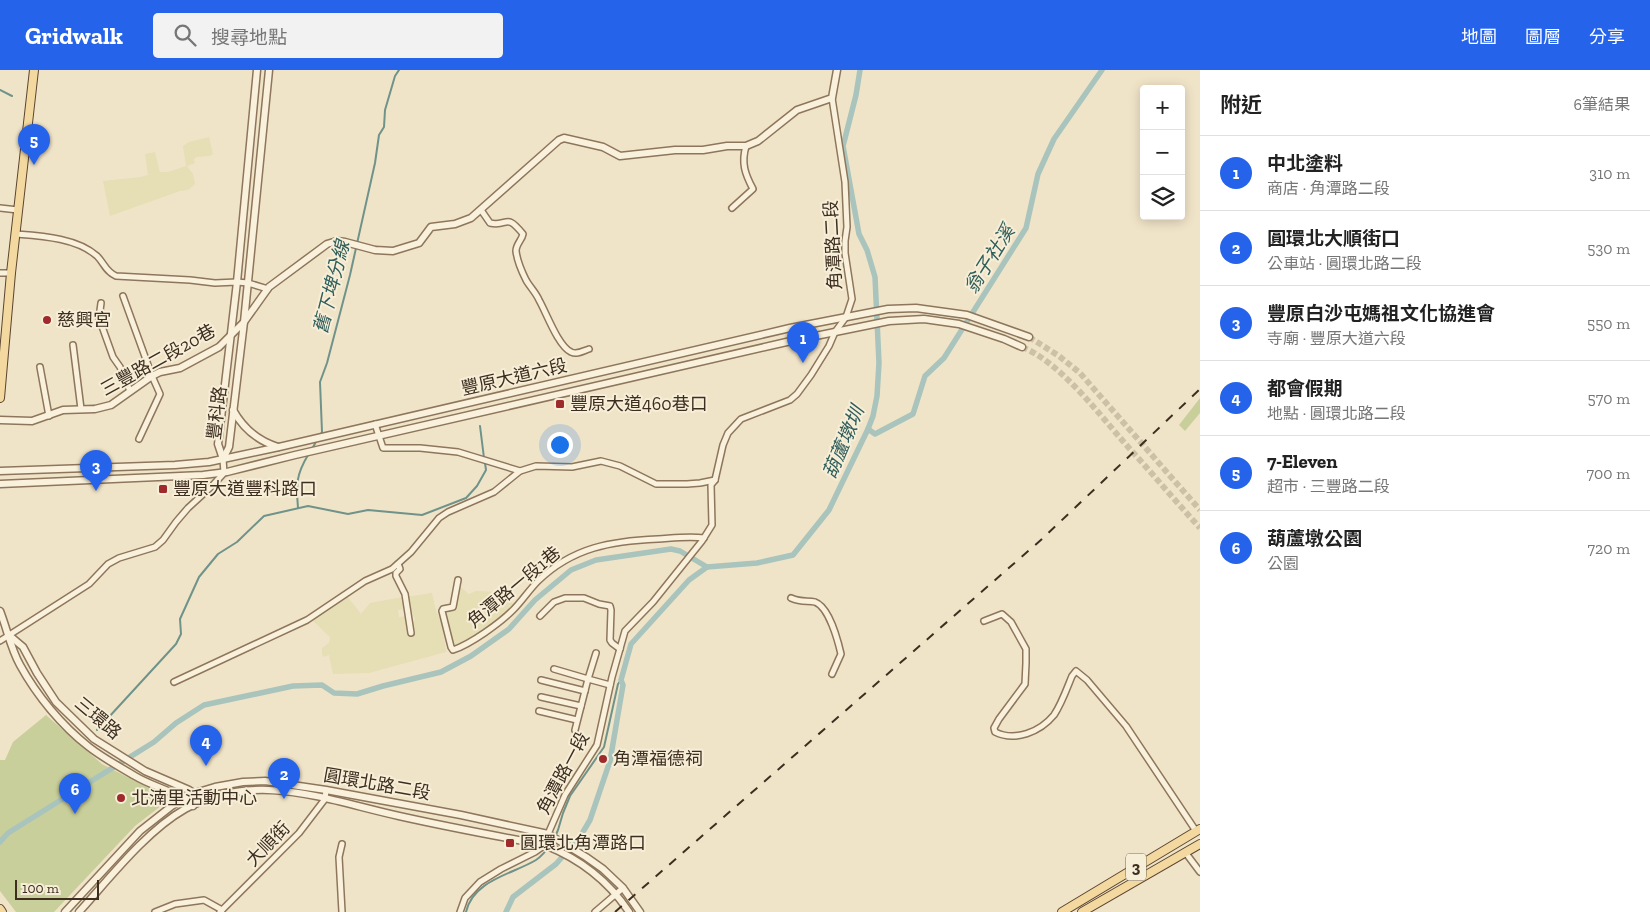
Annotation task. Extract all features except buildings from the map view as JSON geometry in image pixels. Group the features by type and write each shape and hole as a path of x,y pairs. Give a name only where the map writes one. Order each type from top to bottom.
{"main road":[{"path":"0,398 3,338 34,70"},
{"name":"3","path":"1062,912 1075,909 1198,830"},
{"name":"3","path":"1082,912 1200,844"}],"street":[{"name":"豐科路","path":"223,459 218,444 237,282 257,70"},
{"name":"豐科路","path":"223,459 229,447 232,408 244,322 269,70"},
{"name":"角潭路二段","path":"681,566 703,540 712,524 711,485 715,480 723,445 731,428 746,417 790,400 797,394 846,317 852,298 845,253 848,227 845,191 832,98 837,70"},
{"name":"三豐路二段20巷","path":"0,420 32,421 63,410 95,409 106,406 152,376 160,372 180,368 219,347 244,322 268,289 328,244 336,241 393,251 422,241 431,227 466,221 481,210 556,142 562,139 603,147 620,156 675,150 703,150 727,146 746,146 758,141 797,110 832,98"},
{"path":"732,208 753,190 743,165 746,146"},
{"path":"0,208 18,210"},
{"path":"481,210 490,224 514,223 523,234 516,252 519,262 527,281 539,298 556,332 566,348 575,353 589,348"},
{"path":"16,234 55,238 81,247 98,257 109,272 116,276 215,283 237,282 268,289"},
{"path":"0,273 11,273"},
{"path":"123,296 160,394 139,439"},
{"path":"101,303 99,318 112,357 120,367 130,391"},
{"name":"豐原大道六段","path":"0,471 175,465 209,462 772,332 887,309 916,308 967,315 1029,337"},
{"name":"豐原大道六段","path":"0,484 112,478 181,477 224,473 310,451 889,321 924,319 958,324 1022,347"},
{"path":"73,345 81,409"},
{"path":"40,367 48,416"},
{"path":"232,408 250,432 261,440 279,447"},
{"path":"375,424 382,448 420,448 458,452 520,471"},
{"path":"0,642 89,584 108,564 119,558 155,547 163,540 188,508 224,473 223,459"},
{"path":"174,682 307,620 365,581 382,574 398,564 439,518 448,512 494,492 520,471 536,466 572,467 601,461 620,466 656,484 694,484 715,480"},
{"name":"角潭路一段1巷","path":"458,580 453,607 443,609 442,611 450,647 453,650 468,644 505,617 538,580 562,561 575,555 624,540 692,536 703,540"},
{"path":"398,564 400,567 396,576 405,594 411,633"},
{"name":"角潭路一段","path":"545,845 565,795 597,745 610,685 625,631 653,602 681,566"},
{"path":"540,616 554,602 565,598 584,598 610,606 610,640 620,649"},
{"path":"792,598 799,602 815,602 824,609 834,628 841,654 832,674"},
{"name":"三環路","path":"0,611 20,665 49,708 89,747 140,779 184,799 193,806"},
{"path":"984,621 1002,614 1011,622 1026,649 1025,684 999,719 994,728 995,732 1003,736 1019,736 1028,734 1047,722 1054,714 1076,671 1087,680 1126,726 1198,830"},
{"name":"三環路","path":"9,635 23,647 56,702 94,739 145,771 195,793 204,800"},
{"path":"575,730 596,654"},
{"path":"554,670 610,685"},
{"path":"541,680 585,691"},
{"path":"541,697 581,706"},
{"path":"49,708 56,702"},
{"path":"539,710 577,720"},
{"name":"圓環北路二段","path":"65,912 140,831 165,810 195,793 224,785 254,781 276,782 326,790 461,815 548,834 584,860 616,894 629,912"},
{"name":"圓環北路二段","path":"82,911 152,833 169,820 204,800 233,792 255,789 283,790 326,798 399,816 545,845 603,869 623,888 640,912"},
{"path":"326,790 326,798"},
{"name":"大順街","path":"221,911 299,833 326,798"},
{"path":"342,844 339,857 342,912"},
{"path":"460,912 465,898 480,882 545,845"},
{"path":"1185,852 1200,872"},
{"path":"594,912 623,888"},
{"path":"155,912 175,904 204,900 221,911"}],"shaded area":[{"path":"209,137 213,154 196,157 195,163 187,166 193,174 195,184 188,190 180,191 110,216 103,181 148,175 145,154 155,152 160,172 168,172 186,166 183,146 189,142"},
{"path":"459,586 469,594 476,591 498,592 514,604 499,618 464,644 454,649 451,647 446,616 448,611 453,609"},
{"path":"432,593 436,611 442,624 446,652 369,673 333,674 329,655 323,657 322,653 322,648 329,643 330,637 312,620 312,617 347,596 361,614 370,603 403,597 405,609 398,610 399,617 406,616 409,627 407,631 415,619 412,613 410,613 406,597"}],"green space":[{"path":"1200,398 1200,413 1185,431 1179,425"},
{"path":"46,715 102,764 164,796 166,802 135,826 54,912 16,912 0,891 0,760 5,760 13,742"}],"waterway":[{"name":"舊下埤分線","path":"320,436 322,432 320,382 327,363 350,275 375,163 379,135 384,127 385,110 395,76 399,70"},
{"name":"葫蘆墩圳","path":"506,912 513,897 556,864 580,837 590,820 610,761 623,685 621,680 631,644 689,580 707,567 757,563 793,555 829,510 868,429 877,396 879,363 875,277 867,250 859,234 843,146 856,95 860,70"},
{"name":"翁子社溪","path":"868,429 875,434 913,414 925,376 944,358 1026,228 1038,174 1054,139 1102,70"},
{"path":"0,90 12,96"},
{"path":"480,426 484,458"},
{"name":"舊下埤分線","path":"312,449 317,440"},
{"name":"舊下埤分線","path":"298,508 298,480 301,468 308,455"},
{"path":"97,730 176,644 181,634 180,619 199,577 218,554 237,542 264,516 308,506 348,514 368,510 422,515 466,498 477,486 486,470 485,463"},
{"path":"0,842 8,833 154,742 176,723 204,705 293,686 322,685 334,693 357,694 441,672 471,656 509,629 535,600 571,570 596,560 671,549 680,551 707,567"},
{"path":"551,846 570,796 604,747 618,684 621,680"},
{"path":"466,912 470,901 485,885 536,860 548,849"}],"tunnel":[{"path":"1029,337 1059,356 1080,373 1200,510"},
{"path":"1022,347 1050,364 1089,401 1200,528"}],"railway":[{"path":"615,912 1042,539 1200,389"}],"place":[{"name":"7-Eleven","path":"34,165"},
{"name":"慈興宮","path":"47,320"},
{"name":"中北塗料","path":"803,363"},
{"name":"豐原大道460巷口","path":"560,404"},
{"name":"豐原大道豐科路口","path":"163,489"},
{"name":"豐原白沙屯媽祖文化協進會","path":"96,491"},
{"name":"角潭福德祠","path":"603,759"},
{"name":"都會假期","path":"206,766"},
{"name":"北湳里活動中心","path":"121,798"},
{"name":"圓環北大順街口","path":"284,799"},
{"name":"葫蘆墩公園","path":"75,814"},
{"name":"圓環北角潭路口","path":"510,843"}]}
